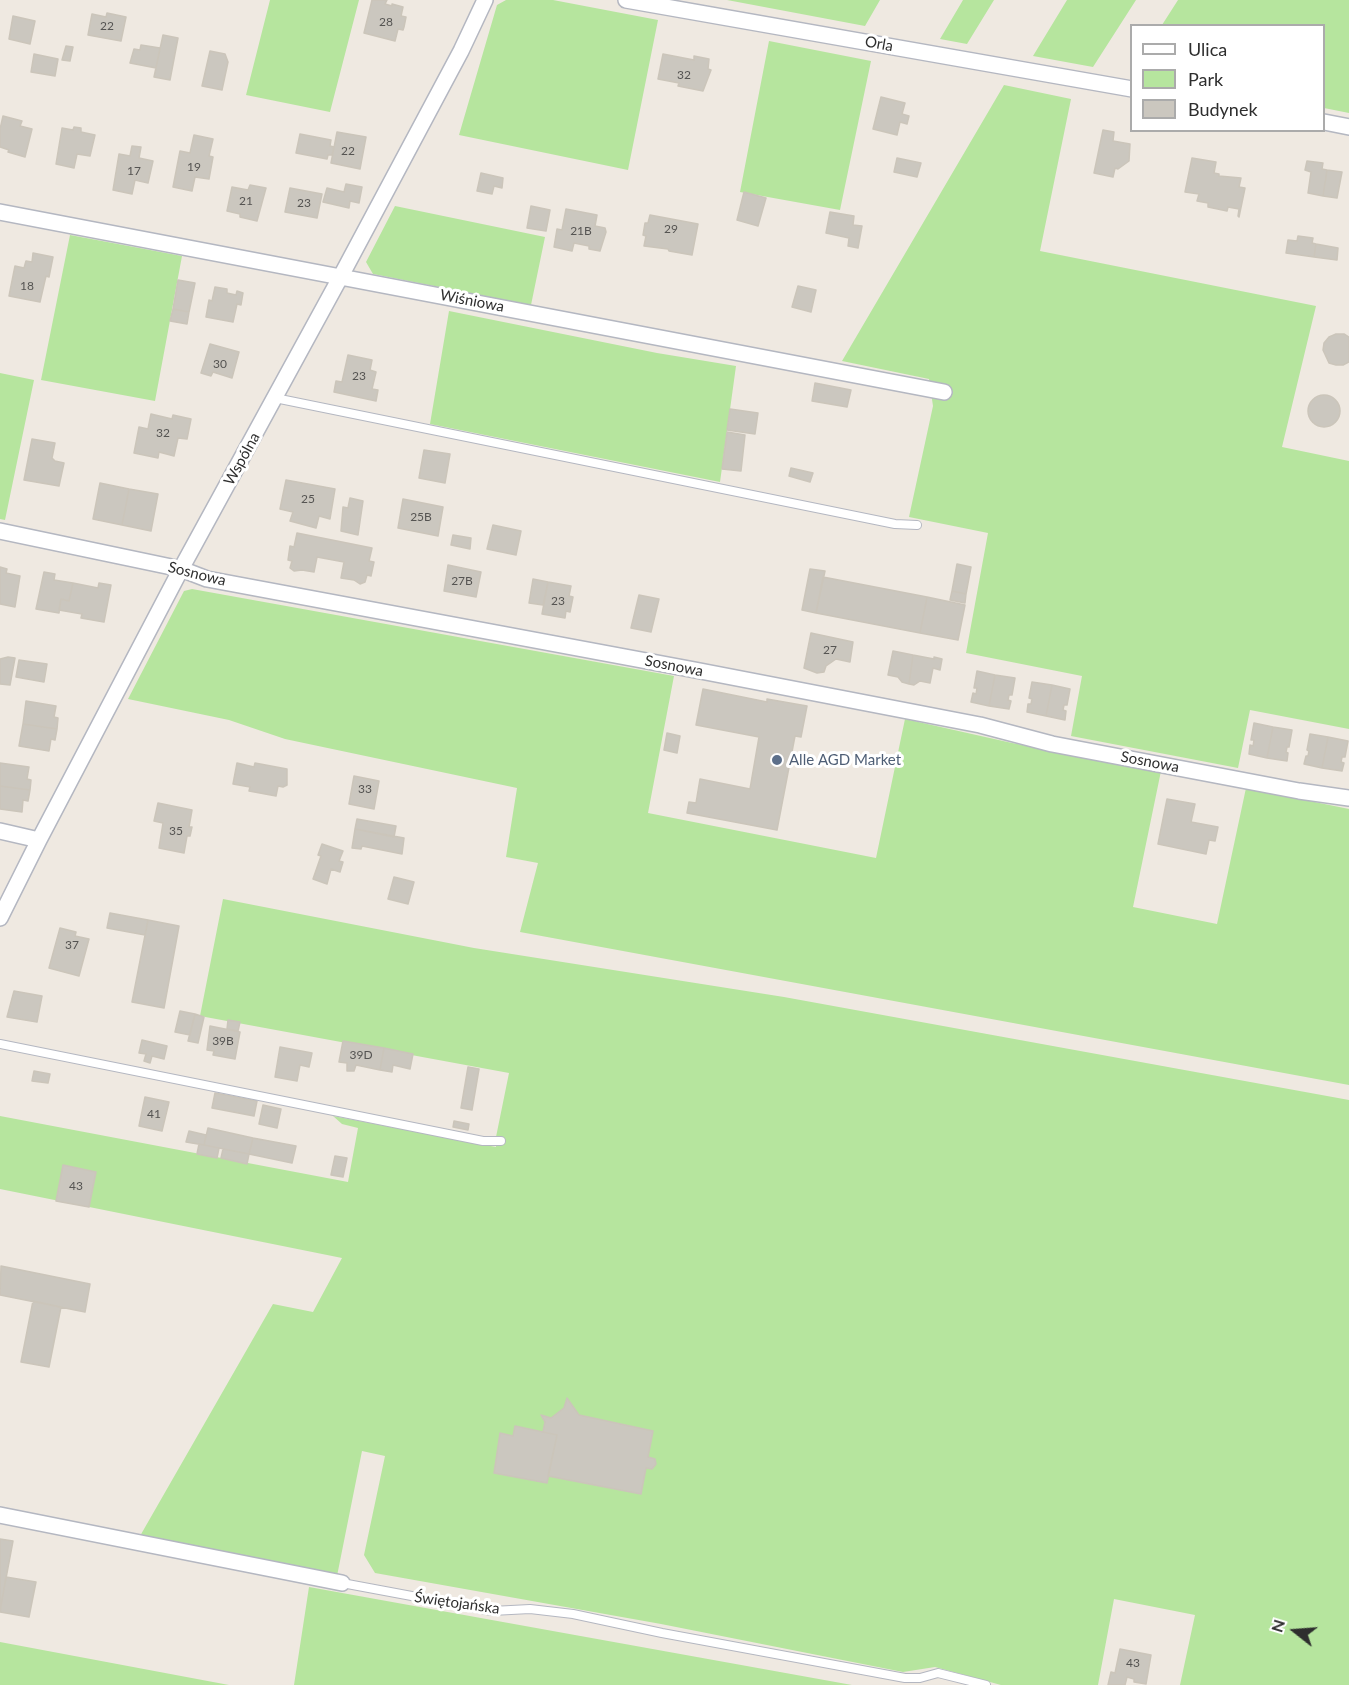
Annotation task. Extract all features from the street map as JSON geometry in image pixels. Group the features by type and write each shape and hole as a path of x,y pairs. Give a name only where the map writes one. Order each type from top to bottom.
{"street":[{"name":"Wspólna","path":"0,918 181,569 341,276 485,0"},
{"name":"Orla","path":"626,0 1130,89"},
{"path":"1325,122 1349,127"},
{"name":"Wiśniowa","path":"0,212 944,392"},
{"name":"Sosnowa","path":"0,531 181,569 207,579 980,725 1052,744 1299,791 1349,798"},
{"path":"0,831 39,840"},
{"name":"Świętojańska","path":"0,1515 342,1583"}],"lane":[{"path":"275,398 883,521 917,525"},
{"path":"0,1044 483,1141 501,1141"},
{"name":"Świętojańska","path":"342,1583 492,1611 530,1609 573,1614 662,1633 905,1678 920,1678 938,1673 986,1685"}],"green space":[{"path":"270,0 359,0 330,112 246,95"},
{"path":"506,0 553,0 658,20 628,170 459,135 497,5"},
{"path":"727,0 880,0 865,26"},
{"path":"963,0 994,0 967,44 940,39"},
{"path":"1067,0 1136,0 1093,67 1033,56"},
{"path":"1178,0 1349,0 1349,113 1325,108 1325,24 1163,24"},
{"path":"769,41 871,61 840,210 740,192"},
{"path":"1004,85 1071,99 1040,251 1316,306 1282,447 1349,461 1349,729 1250,710 1238,768 1071,736 1082,676 966,653 988,533 909,517 933,406 929,379 842,361"},
{"path":"395,206 545,237 531,305 373,274 366,262"},
{"path":"70,235 182,256 155,401 41,380"},
{"path":"449,311 657,353 736,366 720,482 430,424"},
{"path":"0,373 34,380 5,520 0,519"},
{"path":"192,589 674,676 648,813 876,858 905,719 1012,743 1161,771 1133,907 1217,924 1246,788 1349,809 1349,1085 520,932 538,863 506,857 517,788 285,739 229,720 128,699 184,591"},
{"path":"223,899 474,948 784,997 1349,1100 1349,1685 1180,1685 1195,1615 1114,1599 1098,1685 1001,1685 935,1667 903,1672 661,1624 375,1573 364,1555 385,1456 362,1451 337,1576 140,1536 273,1304 313,1312 342,1258 0,1189 0,1116 348,1182 358,1128 342,1124 333,1116 496,1147 509,1073 200,1016"},
{"path":"309,1587 852,1685 294,1685"},
{"path":"0,1642 229,1685 0,1685"}],"building":[{"path":"372,0 387,0 385,4 403,7 401,16 406,17 404,27 403,30 398,29 395,41 364,33"},
{"path":"107,13 126,17 121,41 88,35 92,14 106,17"},
{"path":"13,16 35,21 30,44 9,39"},
{"path":"163,35 178,38 170,80 154,77"},
{"path":"141,45 160,48 156,68 130,63 134,49 140,50"},
{"path":"66,46 73,47 70,61 62,60"},
{"path":"210,51 225,54 228,62 222,90 202,86"},
{"path":"34,54 58,59 55,76 31,72"},
{"path":"663,54 694,60 694,56 709,59 708,69 711,70 703,91 658,79"},
{"path":"881,97 905,103 902,114 909,116 907,124 900,122 897,135 873,129"},
{"path":"3,116 22,121 20,126 32,129 25,157 0,147"},
{"path":"74,127 81,128 81,132 95,135 90,156 77,154 74,168 56,164 62,128 73,130"},
{"path":"1103,130 1114,132 1113,141 1130,144 1129,161 1118,169 1115,168 1113,177 1094,173"},
{"path":"337,132 366,137 360,169 331,163"},
{"path":"300,134 331,140 330,146 334,147 332,155 328,155 327,159 296,153"},
{"path":"194,135 213,139 209,156 213,157 209,179 195,177 192,191 173,187 180,151 190,153"},
{"path":"132,146 141,147 139,158 153,161 148,183 135,180 132,194 113,190 119,154 130,156"},
{"path":"897,158 921,163 917,177 894,172"},
{"path":"1192,158 1216,162 1214,173 1219,176 1241,178 1239,187 1245,188 1239,217 1239,209 1228,207 1227,211 1208,207 1208,203 1197,201 1199,194 1185,192"},
{"path":"1307,161 1323,163 1322,169 1327,170 1323,196 1308,193 1311,172 1305,170"},
{"path":"1327,170 1342,172 1337,198 1323,196"},
{"path":"481,173 503,178 502,188 494,186 492,194 477,191"},
{"path":"346,184 362,187 359,203 350,201 349,208 323,202 327,188 344,192"},
{"path":"250,185 266,188 257,221 227,211 232,187 248,190"},
{"path":"290,188 322,194 317,218 285,212"},
{"path":"744,192 766,198 758,226 737,220"},
{"path":"531,206 550,210 546,231 527,228"},
{"path":"566,209 597,215 595,226 605,228 606,232 600,251 574,243 572,251 554,247 557,229 562,230"},
{"path":"830,212 854,216 853,225 862,226 858,248 848,246 849,238 826,233"},
{"path":"650,215 698,224 692,255 644,246 645,223 648,223"},
{"path":"1298,236 1313,238 1312,243 1316,244 1314,257 1286,253 1288,240 1297,241"},
{"path":"1316,244 1338,248 1337,260 1314,257"},
{"path":"33,253 53,257 40,302 9,296 15,266 24,268 26,261 32,262"},
{"path":"178,280 195,283 189,312 173,309"},
{"path":"798,286 816,290 811,312 792,307"},
{"path":"215,287 227,289 227,293 236,295 237,291 243,293 241,305 237,304 233,322 206,317 209,300 212,301"},
{"path":"173,309 189,312 187,324 170,321"},
{"path":"1336,334 1349,337 1349,362 1343,365 1329,363 1323,350 1324,343"},
{"path":"210,344 239,352 232,378 213,372 211,376 201,373"},
{"path":"348,355 372,360 370,370 376,372 372,389 378,390 376,401 334,392 336,381 342,382"},
{"path":"815,383 851,390 847,407 812,401"},
{"path":"1324,395 1335,400 1340,411 1335,422 1324,427 1313,422 1308,411 1313,400"},
{"path":"730,409 758,413 755,434 727,430"},
{"path":"151,414 172,419 173,415 191,419 187,439 178,438 174,456 159,452 158,458 134,453 139,427 148,429"},
{"path":"727,432 745,435 741,471 722,469"},
{"path":"32,439 55,443 52,458 64,463 59,486 24,480"},
{"path":"424,450 450,454 445,483 419,478"},
{"path":"791,468 813,473 810,482 789,476"},
{"path":"286,480 335,489 330,519 319,516 316,528 290,521 293,512 280,509"},
{"path":"100,483 129,489 122,525 93,519"},
{"path":"129,489 158,494 151,531 122,525"},
{"path":"350,498 363,501 358,535 341,531 343,507 348,508"},
{"path":"403,499 443,507 438,536 398,528"},
{"path":"493,525 521,531 516,555 487,549"},
{"path":"297,533 372,548 369,561 374,562 371,576 367,575 365,582 360,584 354,580 341,578 344,562 317,557 314,572 294,571 290,568 292,561 288,560 290,546 294,547"},
{"path":"453,535 471,538 470,549 451,545"},
{"path":"957,564 971,567 966,594 952,591"},
{"path":"448,565 481,572 476,597 444,591"},
{"path":"0,567 7,569 6,573 20,576 15,607 0,604"},
{"path":"810,569 825,571 816,613 802,610"},
{"path":"44,572 55,574 54,580 73,583 69,601 61,599 59,613 36,609"},
{"path":"823,577 927,597 920,633 816,613"},
{"path":"533,579 548,582 543,605 529,603"},
{"path":"548,582 571,586 569,596 573,597 570,612 566,611 565,618 542,614"},
{"path":"73,583 98,588 99,583 111,585 104,622 81,618 82,614 59,610 61,599 69,601"},
{"path":"952,591 966,594 965,603 950,600"},
{"path":"639,595 659,599 651,632 631,628"},
{"path":"927,597 965,605 958,640 920,633"},
{"path":"811,633 853,642 850,662 836,659 826,666 824,672 817,673 804,668"},
{"path":"893,651 913,655 909,684 902,682 898,677 888,675"},
{"path":"913,655 942,659 940,670 933,668 930,683 920,681 914,685 909,684"},
{"path":"15,658 10,685 0,684 0,659"},
{"path":"19,660 47,664 44,682 16,677"},
{"path":"977,671 995,675 989,706 971,702 973,693 976,694 977,688 974,688"},
{"path":"995,675 1015,678 1012,695 1009,695 1008,700 1011,701 1009,709 989,706"},
{"path":"1032,682 1052,685 1046,716 1027,712 1028,704 1031,704 1032,699 1029,698"},
{"path":"1052,685 1070,689 1067,705 1064,705 1063,710 1066,711 1065,720 1046,716"},
{"path":"703,689 767,702 767,699 807,706 801,737 795,736 777,830 687,813 689,802 696,803 700,779 750,789 759,737 696,725"},
{"path":"26,701 56,706 54,717 58,718 57,729 23,724"},
{"path":"1254,723 1273,727 1267,758 1249,754 1250,745 1253,746 1254,740 1251,740"},
{"path":"23,724 57,729 55,740 51,739 49,751 19,746"},
{"path":"1273,727 1292,730 1286,752 1288,753 1287,761 1267,758"},
{"path":"667,733 680,736 677,753 664,750"},
{"path":"1310,734 1328,737 1322,768 1304,764 1309,751 1307,750"},
{"path":"1328,737 1348,741 1345,757 1342,757 1341,762 1344,763 1342,771 1322,768"},
{"path":"0,763 29,767 27,779 31,780 30,790 0,786"},
{"path":"237,763 254,767 255,763 287,769 287,785 278,786 276,796 249,791 250,787 233,784"},
{"path":"354,776 379,781 374,809 349,804"},
{"path":"0,786 30,790 28,801 23,800 22,812 0,809"},
{"path":"1167,799 1195,804 1191,822 1218,827 1215,841 1209,840 1206,854 1158,844"},
{"path":"158,803 192,810 189,827 192,827 190,836 187,836 184,853 159,848 163,823 154,821"},
{"path":"357,819 396,826 394,837 355,829"},
{"path":"355,829 404,838 402,854 362,846 361,849 352,848"},
{"path":"322,844 343,851 339,861 343,862 340,872 331,869 327,884 313,879 321,856 318,855"},
{"path":"394,877 414,882 408,904 388,899"},
{"path":"110,913 148,920 145,935 107,928"},
{"path":"148,920 179,926 164,1008 132,1002"},
{"path":"60,928 76,932 75,936 89,939 79,976 49,968"},
{"path":"14,991 42,996 37,1022 7,1017"},
{"path":"180,1011 195,1014 190,1035 175,1032"},
{"path":"195,1014 204,1017 198,1043 188,1041"},
{"path":"228,1020 240,1022 238,1031 227,1029"},
{"path":"210,1026 240,1032 235,1059 213,1055 214,1051 207,1050"},
{"path":"142,1040 167,1046 164,1059 152,1056 150,1063 144,1061 146,1054 139,1053"},
{"path":"343,1041 384,1048 380,1070 356,1065 354,1071 347,1071 347,1063 339,1062"},
{"path":"280,1047 312,1053 309,1067 300,1065 297,1081 275,1077"},
{"path":"384,1048 413,1054 410,1069 393,1065 392,1072 380,1070"},
{"path":"468,1067 479,1069 472,1110 461,1108"},
{"path":"34,1071 50,1074 48,1083 32,1081"},
{"path":"215,1093 257,1101 254,1116 212,1108"},
{"path":"145,1097 169,1102 162,1131 139,1126"},
{"path":"263,1105 281,1109 277,1128 259,1124"},
{"path":"454,1121 469,1124 468,1130 453,1127"},
{"path":"208,1128 253,1138 249,1154 204,1145"},
{"path":"189,1131 206,1135 204,1145 186,1142"},
{"path":"253,1138 296,1146 292,1163 249,1154"},
{"path":"199,1144 219,1148 217,1158 197,1154"},
{"path":"223,1149 249,1154 247,1164 221,1158"},
{"path":"335,1156 347,1158 343,1177 331,1175"},
{"path":"63,1165 96,1172 89,1207 56,1201"},
{"path":"1,1266 90,1284 85,1312 0,1295"},
{"path":"33,1301 61,1307 49,1367 21,1362"},
{"path":"567,1398 579,1415 653,1431 648,1457 655,1459 656,1464 652,1469 646,1468 641,1494 548,1476 557,1435 543,1432 545,1422 541,1415 551,1418 564,1408"},
{"path":"515,1426 557,1435 547,1483 494,1473 500,1433 513,1436"},
{"path":"0,1539 13,1541 0,1610"},
{"path":"6,1577 36,1582 29,1617 0,1612"},
{"path":"1120,1649 1151,1655 1146,1684 1134,1682 1134,1679 1127,1677 1125,1685 1108,1685 1111,1672 1115,1673"}],"place":[{"name":"Alle AGD Market","path":"777,760"}]}
